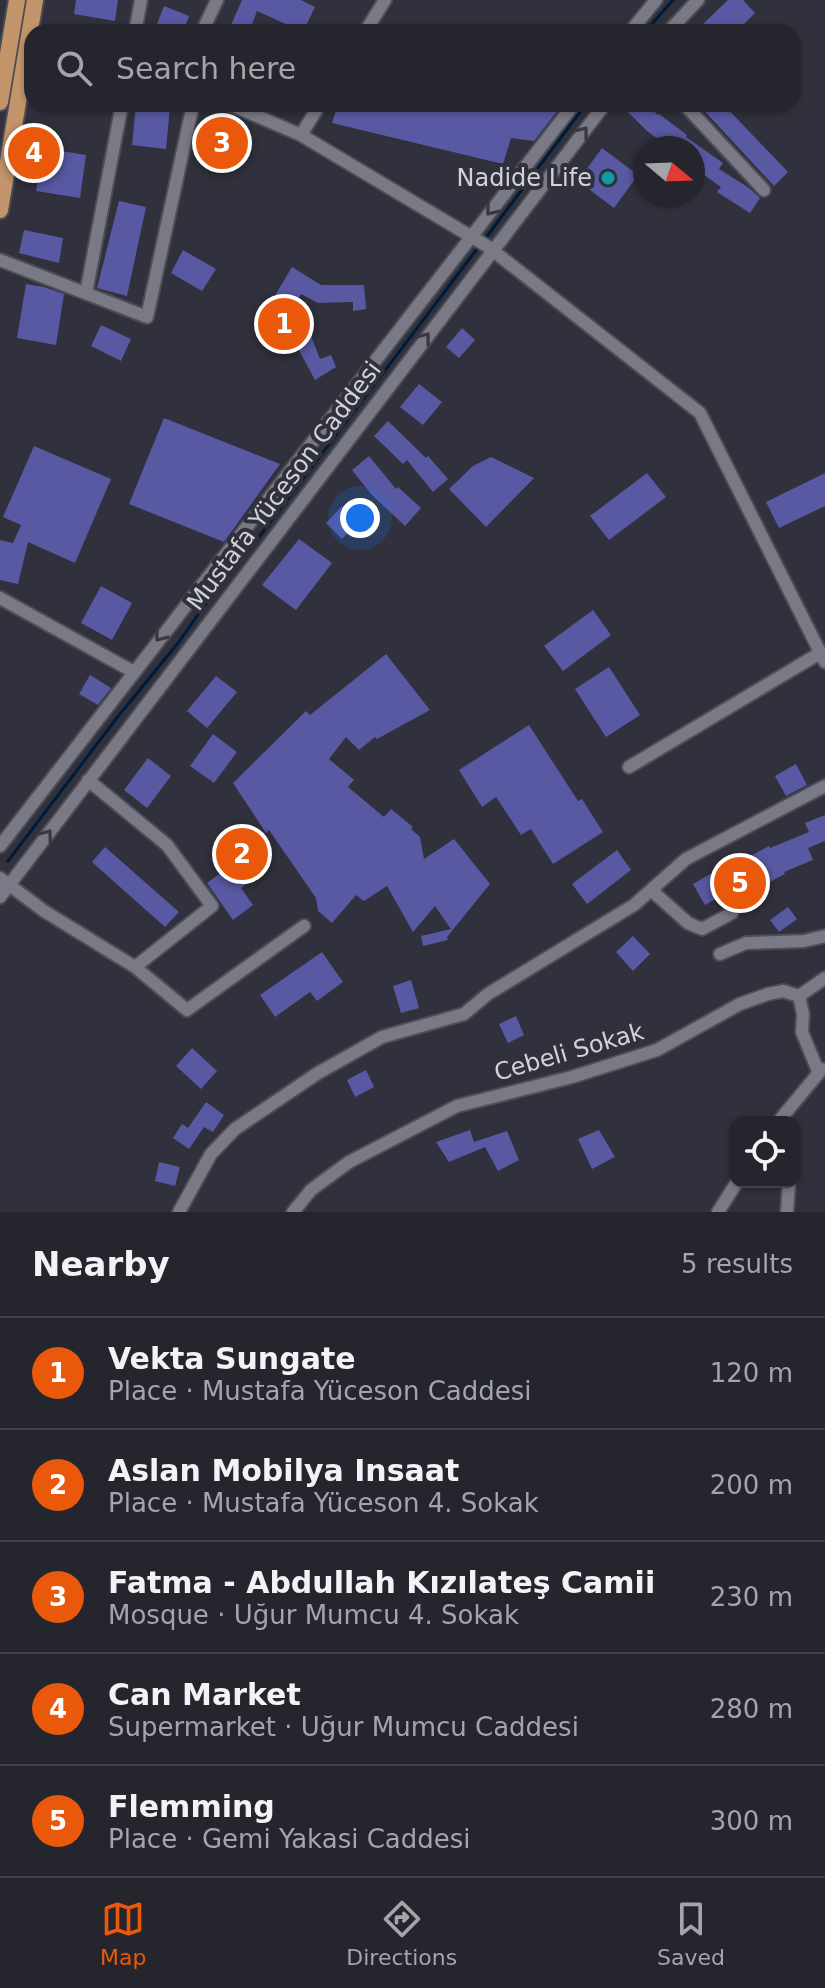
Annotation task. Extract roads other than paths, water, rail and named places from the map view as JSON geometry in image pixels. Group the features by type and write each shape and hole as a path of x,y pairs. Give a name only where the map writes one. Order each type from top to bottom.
{"main road":[{"path":"0,210 16,57 17,0"},
{"path":"27,24 35,0"},
{"path":"0,102 24,33"}],"street":[{"path":"136,24 141,0"},
{"path":"206,24 217,0"},
{"path":"370,24 385,0"},
{"path":"636,24 656,0"},
{"path":"676,24 698,0"},
{"path":"86,293 120,112"},
{"path":"0,260 147,317 191,112"},
{"path":"248,112 301,135 481,244 700,413 822,658 629,767"},
{"path":"301,135 315,112"},
{"name":"Mustafa Yüceson Caddesi","path":"0,897 4,882 88,780 481,244 569,112"},
{"name":"Mustafa Yüceson Caddesi","path":"0,846 132,671 481,244 598,112"},
{"path":"691,112 764,190"},
{"path":"0,598 132,671"},
{"path":"88,780 167,845 212,906 135,967"},
{"path":"179,1212 211,1154 235,1129 318,1073 382,1037 464,1014 488,994 634,905 686,859 825,786"},
{"path":"4,882 44,911 135,967 187,1010 304,926"},
{"path":"651,890 688,923 702,929 732,913"},
{"path":"720,954 746,943 804,941 825,936"},
{"path":"787,1116 821,1069 802,1032 803,1014 799,996 825,978"},
{"name":"Cebeli Sokak","path":"293,1212 311,1190 349,1162 457,1106 572,1077 657,1050 740,1004 768,994 783,991 799,996"},
{"path":"718,1212 733,1188"},
{"path":"787,1212 789,1188"}],"waterway":[{"path":"652,24 673,0"},
{"path":"485,239 580,112"},
{"path":"8,861 480,245"}],"place":[{"name":"Fatma - Abdullah Kızılateş Camii","path":"222,143"},
{"name":"Can Market","path":"34,153"},
{"name":"Nadide Life","path":"608,178"},
{"name":"Vekta Sungate","path":"284,324"},
{"name":"Aslan Mobilya Insaat","path":"242,854"},
{"name":"Flemming","path":"740,883"}]}
